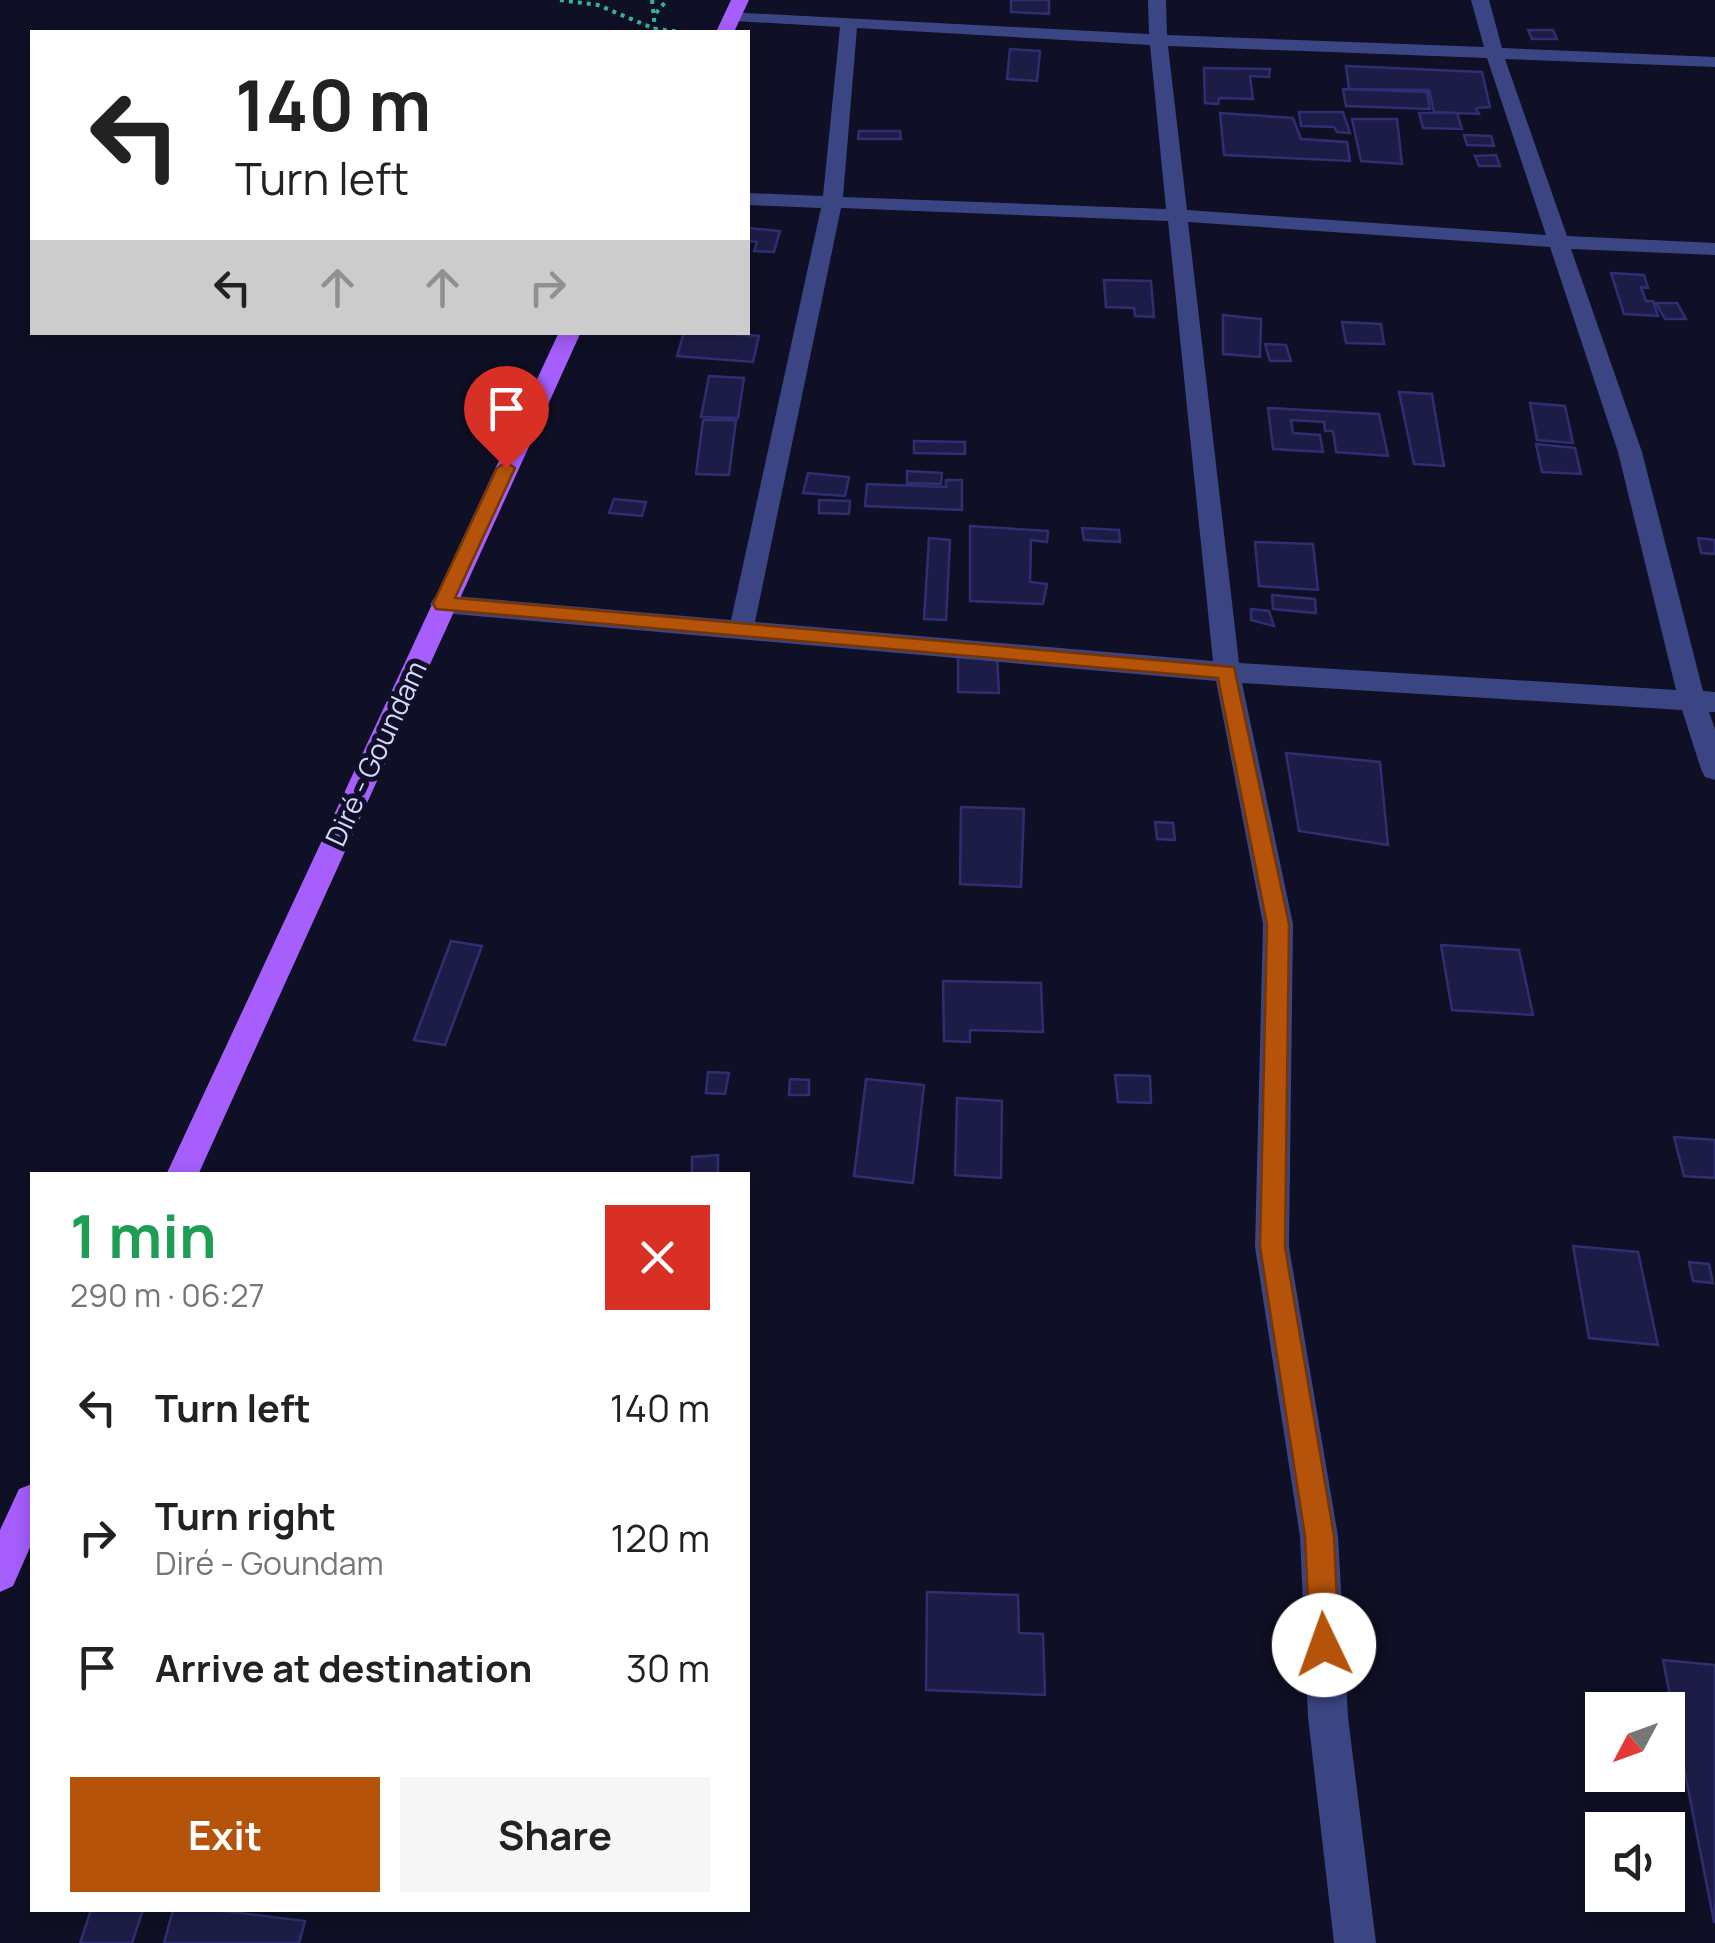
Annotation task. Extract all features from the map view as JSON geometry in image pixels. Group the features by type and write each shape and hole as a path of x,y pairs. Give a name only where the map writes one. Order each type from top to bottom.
{"main road":[{"name":"Diré - Goundam","path":"183,1172 569,335"},
{"path":"0,1574 30,1506"}],"street":[{"path":"1158,0 1158,40 1227,672 1278,924 1272,1247 1320,1536 1328,1717 1355,1943"},
{"path":"1480,0 1494,53 1630,452 1704,701 1715,768"},
{"path":"733,16 1158,40 1715,62"},
{"path":"741,630 832,204 849,23"},
{"path":"750,199 1176,215 1715,249"},
{"path":"443,604 1227,672 1704,701"}],"path":[{"path":"560,0 620,11 665,30"},
{"path":"652,0 655,29"},
{"path":"656,13 667,0"}],"building":[{"path":"1011,0 1049,0 1049,14 1011,12"},
{"path":"1528,30 1553,30 1557,39 1532,39"},
{"path":"1010,49 1040,51 1037,81 1007,79"},
{"path":"1346,66 1482,72 1490,107 1476,108 1479,114 1434,112 1429,90 1349,89"},
{"path":"1204,68 1270,69 1269,77 1250,76 1253,99 1219,98 1218,104 1205,103"},
{"path":"1343,89 1427,92 1430,109 1346,106"},
{"path":"1299,112 1343,112 1350,133 1337,132 1334,127 1301,126"},
{"path":"1220,113 1293,118 1301,139 1347,142 1350,161 1224,155"},
{"path":"1419,113 1457,113 1462,129 1423,128"},
{"path":"1352,119 1397,119 1402,164 1361,161"},
{"path":"859,131 900,131 901,139 858,139"},
{"path":"1464,135 1491,136 1494,146 1467,145"},
{"path":"1496,155 1500,166 1479,166 1475,156"},
{"path":"750,228 780,231 774,252 754,251 757,242 750,241"},
{"path":"1611,273 1644,275 1648,288 1641,287 1646,301 1653,301 1658,316 1624,314"},
{"path":"1104,280 1151,281 1154,317 1135,316 1134,308 1106,307"},
{"path":"1656,303 1677,303 1686,319 1665,319"},
{"path":"1223,315 1261,319 1260,357 1223,354"},
{"path":"1342,322 1381,324 1384,344 1346,343"},
{"path":"683,335 759,336 753,362 677,356"},
{"path":"1265,344 1286,345 1291,361 1270,361"},
{"path":"709,376 744,378 738,418 701,417"},
{"path":"1399,392 1432,394 1444,466 1414,464"},
{"path":"1530,403 1565,406 1573,443 1537,440"},
{"path":"1268,408 1379,414 1388,456 1336,452 1333,431 1325,431 1324,422 1291,420 1293,433 1320,435 1323,452 1273,449"},
{"path":"703,420 736,420 729,475 696,474"},
{"path":"914,441 965,442 965,454 914,453"},
{"path":"1536,444 1575,448 1581,474 1542,472"},
{"path":"907,471 942,473 941,484 907,483"},
{"path":"808,473 849,477 845,496 803,493"},
{"path":"946,480 962,480 962,510 865,506 867,484 946,487"},
{"path":"614,499 646,502 642,516 609,513"},
{"path":"819,500 850,501 849,514 819,513"},
{"path":"970,526 1048,531 1047,542 1031,540 1030,582 1047,584 1043,604 970,601"},
{"path":"1082,528 1119,530 1120,542 1084,540"},
{"path":"929,538 950,540 946,620 924,619"},
{"path":"1698,538 1715,540 1715,554 1701,553"},
{"path":"1255,542 1313,544 1318,590 1259,586"},
{"path":"1272,595 1315,599 1316,613 1273,609"},
{"path":"1251,609 1269,611 1274,626 1251,620"},
{"path":"958,653 997,654 999,693 958,692"},
{"path":"1286,753 1380,762 1388,845 1299,831"},
{"path":"961,807 1024,809 1021,887 960,884"},
{"path":"1155,822 1173,823 1175,840 1157,839"},
{"path":"451,941 482,946 445,1045 414,1040"},
{"path":"1441,945 1519,950 1533,1015 1452,1010"},
{"path":"943,981 1041,983 1043,1032 970,1030 970,1042 944,1041"},
{"path":"708,1072 729,1073 725,1094 706,1093"},
{"path":"1115,1075 1150,1076 1151,1103 1118,1102"},
{"path":"790,1079 809,1080 809,1095 789,1095"},
{"path":"866,1079 924,1085 913,1183 854,1176"},
{"path":"957,1098 1002,1101 1001,1178 955,1175"},
{"path":"1674,1137 1715,1140 1715,1178 1684,1176"},
{"path":"718,1155 718,1172 692,1172 692,1157"},
{"path":"1573,1246 1638,1252 1658,1345 1589,1338"},
{"path":"1689,1262 1709,1264 1713,1283 1693,1281"},
{"path":"927,1592 1018,1595 1019,1633 1043,1634 1045,1695 926,1690"},
{"path":"1663,1660 1715,1665 1715,1922 1685,1773 1685,1692 1669,1692"},
{"path":"90,1912 142,1912 132,1943 80,1943"},
{"path":"172,1912 231,1912 305,1921 299,1943 164,1943"}],"route":[{"path":"506,468 443,604 1227,672 1278,924 1272,1247 1320,1536 1324,1645"}]}
